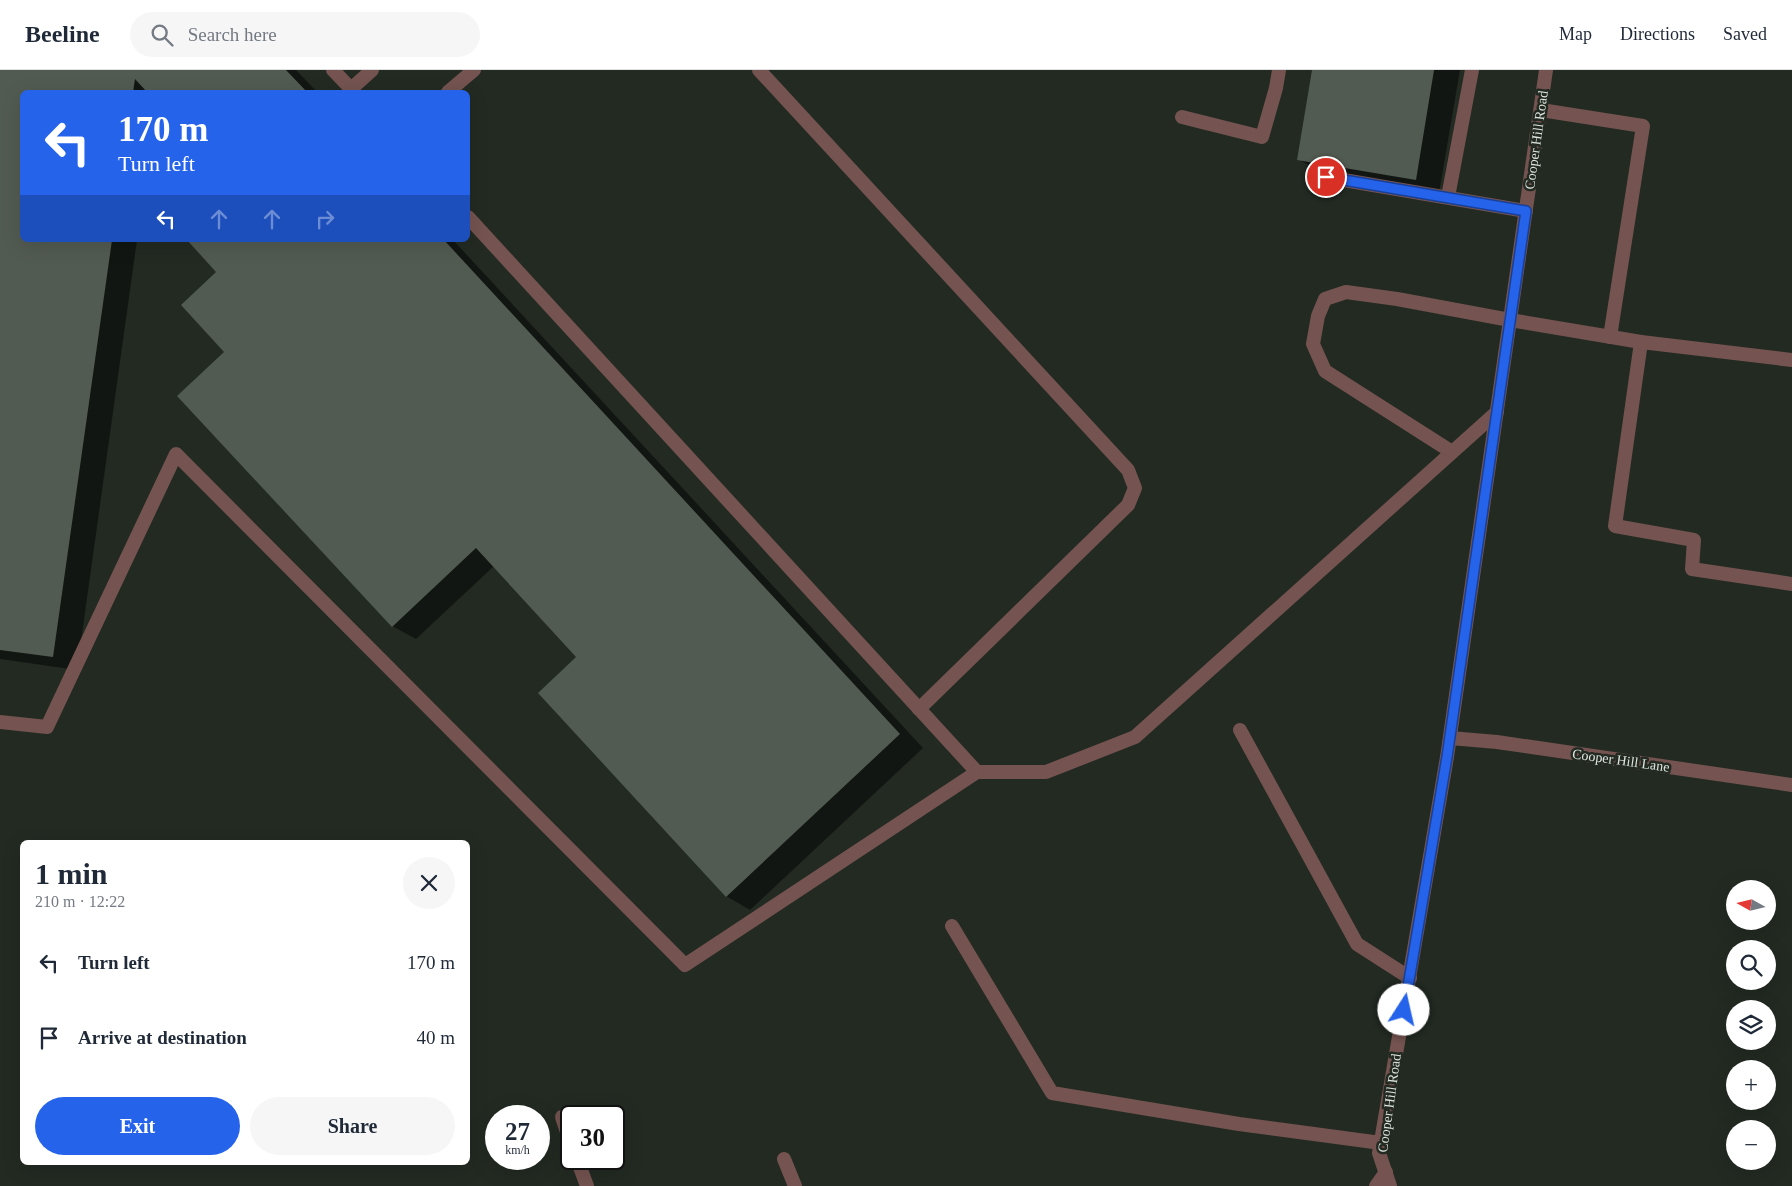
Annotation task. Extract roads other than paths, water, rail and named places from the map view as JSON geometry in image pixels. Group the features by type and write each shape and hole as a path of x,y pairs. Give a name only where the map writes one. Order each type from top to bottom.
{"street":[{"path":"333,70 351,90"},
{"path":"353,90 372,70"},
{"path":"450,90 474,70"},
{"path":"760,70 1128,470 1135,488 1128,505 919,709"},
{"path":"1182,117 1262,137 1276,88 1279,70"},
{"path":"1448,198 1472,70"},
{"name":"Cooper Hill Road","path":"1390,1186 1379,1153 1450,738 1546,70"},
{"path":"1541,110 1643,126 1610,337"},
{"path":"1326,177 1526,211"},
{"path":"470,219 977,772"},
{"path":"1452,452 1325,371 1313,344 1318,316 1325,299 1346,292 1397,299 1641,342 1792,360"},
{"path":"1641,342 1615,526 1694,540 1692,569 1792,584"},
{"path":"0,722 47,727 176,454 685,965 977,772 1046,772 1136,737 1497,412"},
{"path":"1240,730 1357,944 1410,978"},
{"name":"Cooper Hill Lane","path":"1450,738 1497,742 1792,785"},
{"path":"952,926 1052,1093 1239,1124 1381,1143"},
{"path":"784,1158 795,1186"},
{"path":"581,1170 587,1186"},
{"name":"Cooper Hill Road","path":"1376,1186 1386,1172"}]}
